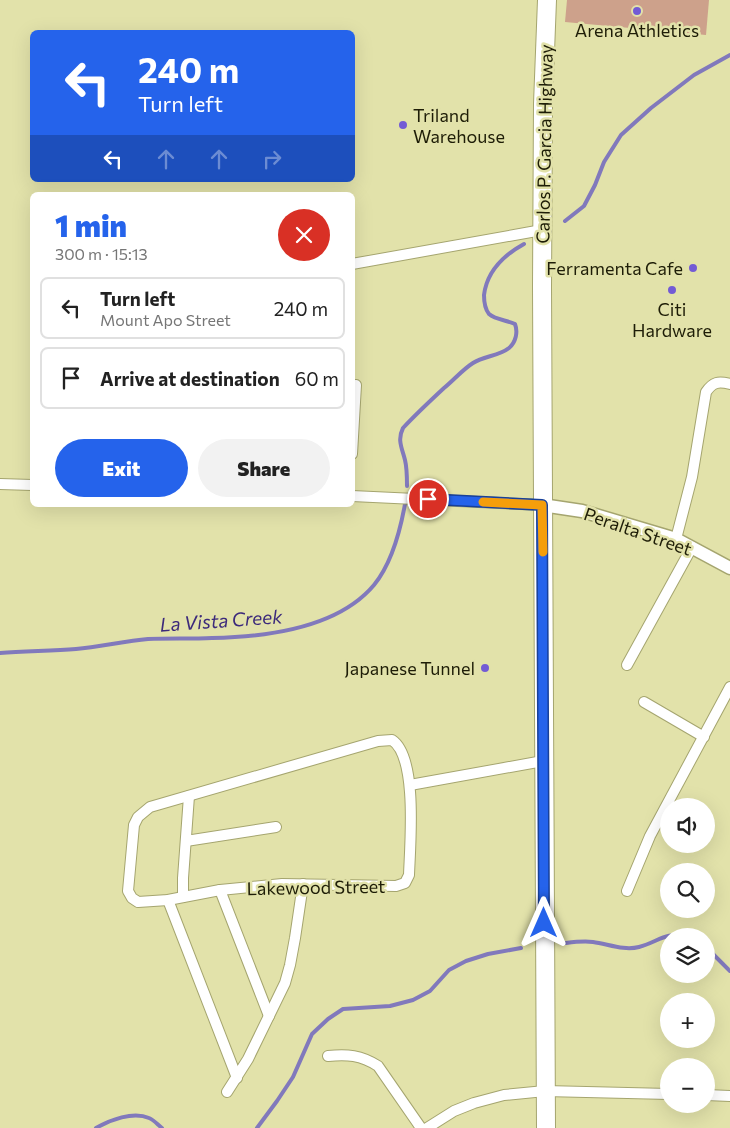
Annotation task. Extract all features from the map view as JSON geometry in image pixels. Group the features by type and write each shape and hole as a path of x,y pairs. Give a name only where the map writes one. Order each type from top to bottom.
{"highway":[{"name":"Carlos P. Garcia Highway","path":"546,1128 542,230 543,104 547,0"}],"street":[{"path":"355,263 542,230"},
{"path":"676,539 692,477 706,392 711,385 718,382 730,384"},
{"path":"355,402 356,385"},
{"path":"0,484 30,485"},
{"path":"355,496 542,505"},
{"name":"Peralta Street","path":"542,505 600,516 676,539 730,568"},
{"path":"627,665 692,547"},
{"path":"627,891 650,836 730,687"},
{"path":"644,702 704,737"},
{"path":"183,897 189,796 378,741 392,740 396,743 405,762 410,785 543,761"},
{"name":"Lakewood Street","path":"189,796 150,807 138,817 134,825 128,891 132,898 138,902 168,900 220,890 282,884 396,886 406,883 409,875 410,785"},
{"path":"186,841 276,826"},
{"path":"227,1092 237,1078 285,984 290,965 303,884"},
{"path":"220,890 269,1016"},
{"path":"168,900 237,1078"},
{"path":"328,1056 357,1055 378,1066 420,1128"},
{"path":"427,1128 474,1103 504,1095 546,1091 660,1094"},
{"path":"715,1096 730,1096"}],"shaded area":[{"name":"Arena Athletics","path":"567,0 709,0 706,35 565,22"}],"waterway":[{"name":"La Vista Creek","path":"565,221 584,206 604,162 621,135 651,108 694,75 730,55"},
{"name":"La Vista Creek","path":"407,486 406,466 400,440 403,428 469,366 477,361 505,351 515,340 515,324 495,318 489,314 485,305 484,295 493,271 503,259 524,244"},
{"name":"La Vista Creek","path":"0,653 76,649 148,639 255,635 277,632 321,620 359,600 374,585 386,567 394,547 405,504"},
{"path":"566,943 590,942 622,948 633,948 660,939"},
{"path":"257,1128 293,1077 312,1034 328,1019 343,1009 390,1006 413,1000 430,991 449,970 466,961 488,954 521,948"},
{"path":"715,956 730,971"},
{"path":"96,1128 115,1119 136,1115 149,1118 162,1128"}],"slow traffic":[{"path":"483,502 542,505 543,552"}],"place":[{"name":"Arena Athletics","path":"637,11"},
{"name":"Triland Warehouse","path":"403,125"},
{"name":"Ferramenta Cafe","path":"693,268"},
{"name":"Citi Hardware","path":"672,290"},
{"name":"Japanese Tunnel","path":"485,668"}],"route":[{"path":"428,499 542,505 544,923"}]}
